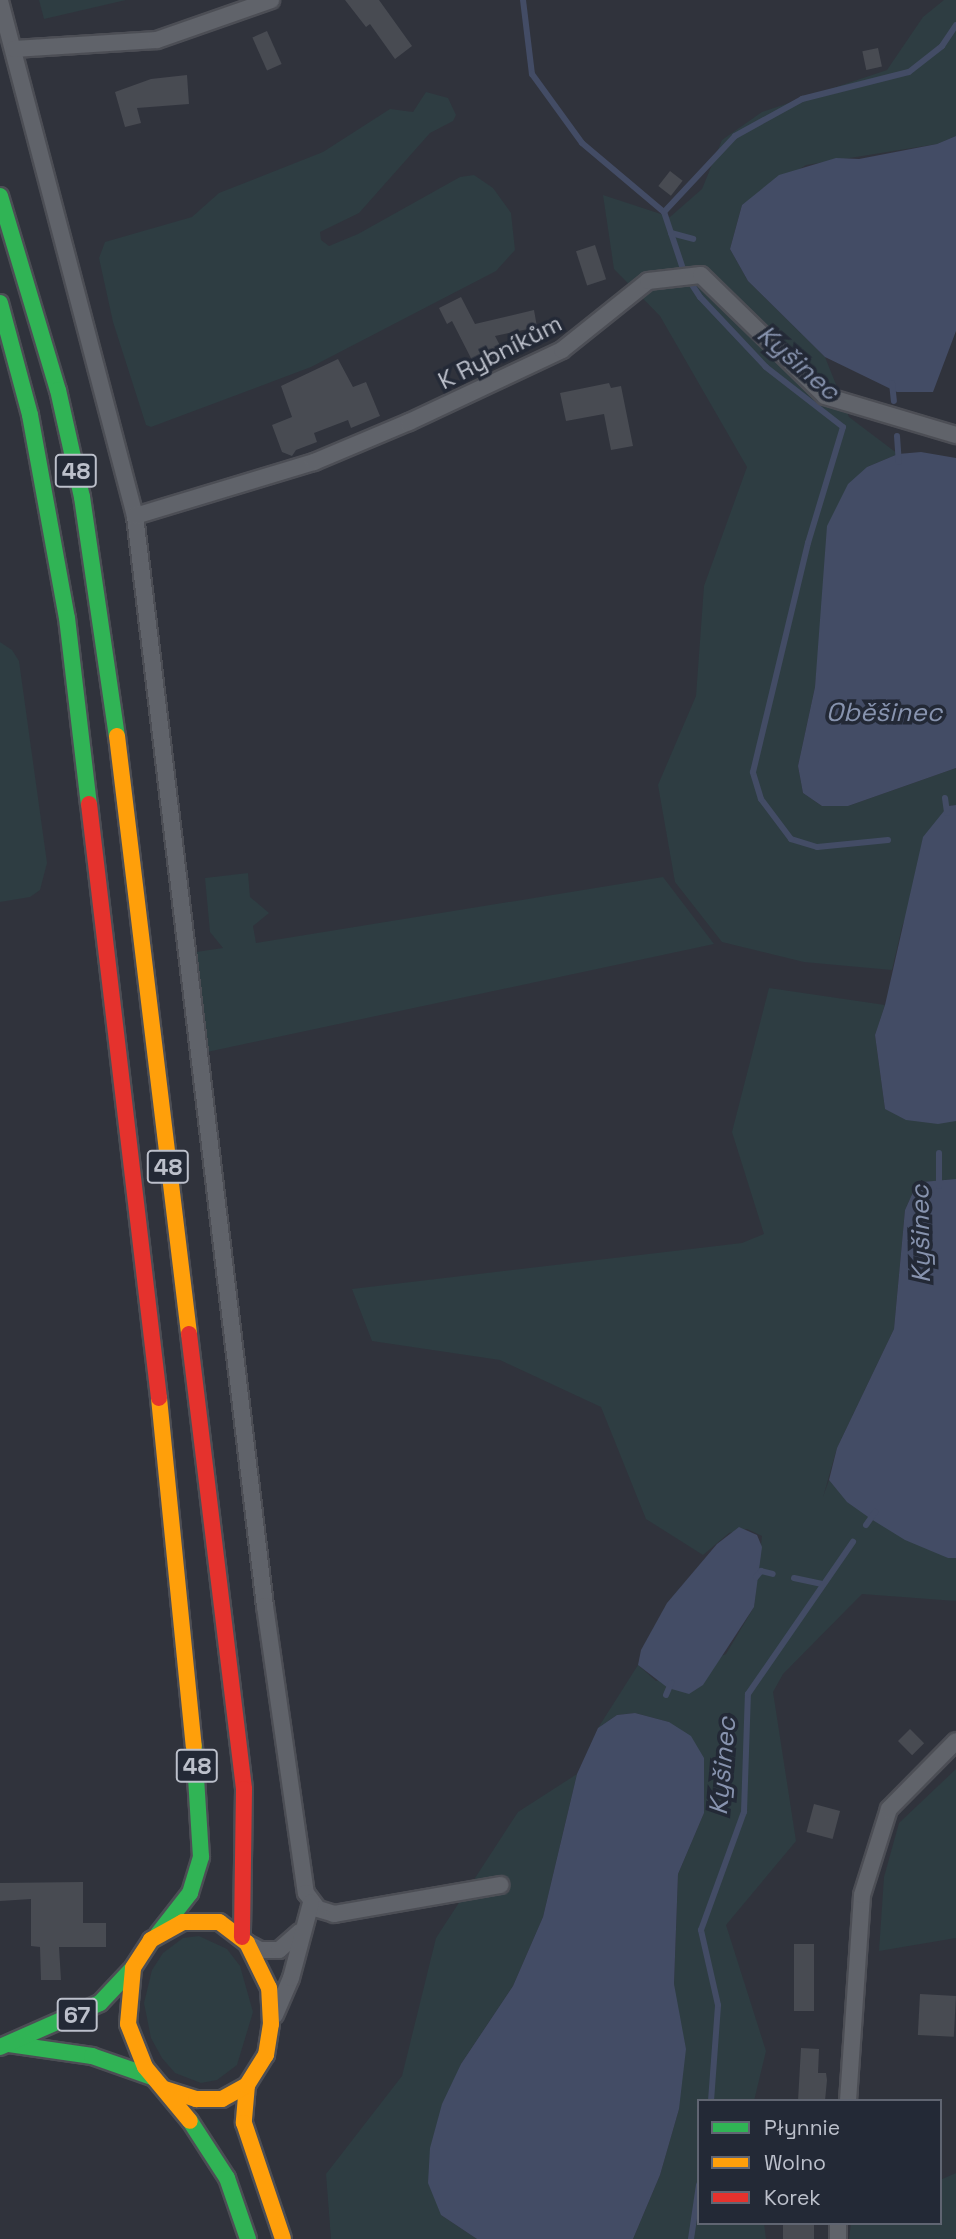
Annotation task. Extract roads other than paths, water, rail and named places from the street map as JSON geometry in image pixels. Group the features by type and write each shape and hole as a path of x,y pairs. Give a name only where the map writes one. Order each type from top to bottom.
{"main road":[{"name":"48","path":"0,196 58,390 84,510 109,668 244,1789 244,1940 269,1988 271,2024 266,2055 247,2085 244,2123 283,2239"},
{"name":"48","path":"0,303 30,415 67,618 154,1348 192,1716 201,1857 190,1893 132,1968"},
{"path":"158,1934 183,1922 208,1919 244,1940"},
{"path":"132,1968 128,2024 138,2054 152,2077 203,2136 227,2178 248,2239"},
{"name":"67","path":"5,2046 100,2003 117,1990 132,1968"},
{"name":"67","path":"5,2046 92,2056 152,2077"},
{"path":"165,2089 210,2101 247,2085"}],"street":[{"path":"14,49 157,40 271,0"},
{"path":"0,1 135,516 265,1606 311,1903 300,1932 291,1978 271,2024"},
{"name":"K Rybníkům","path":"135,516 314,462 478,392 562,350 648,281 699,275 825,396 956,435"},
{"path":"848,2099 862,1895 889,1809 956,1741"},
{"path":"311,1903 334,1914 500,1885"},
{"path":"244,1940 260,1950 279,1950 300,1932"}],"water":[{"path":"956,136 956,331 933,392 897,392 825,357 748,281 730,249 742,205 779,175 836,158 859,159 937,144"},
{"name":"Oběšinec","path":"921,452 956,458 956,768 848,806 822,806 803,793 798,766 815,687 827,526 848,484 867,467 898,454"},
{"path":"956,805 956,1121 938,1124 906,1120 885,1109 875,1035 885,1005 923,837 948,806"},
{"path":"956,1179 956,1558 948,1558 905,1540 871,1519 847,1502 829,1480 837,1448 894,1329 905,1210 914,1190 922,1182"},
{"path":"739,1527 757,1535 762,1547 754,1607 703,1685 689,1694 668,1688 638,1665 641,1650 667,1603 717,1544"},
{"path":"635,1713 669,1722 691,1736 704,1758 704,1813 678,1874 674,1984 686,2049 679,2109 660,2175 633,2239 477,2239 441,2215 428,2183 430,2148 442,2104 461,2064 513,1986 543,1917 577,1774 598,1728 617,1715"}],"waterway":[{"path":"523,0 532,74 582,143 664,212"},
{"name":"Kyšinec","path":"888,840 817,847 791,839 761,799 753,772 808,543 843,427 766,367 700,297 684,272 664,212 735,136 802,99 909,72 942,46 956,25"},
{"path":"671,233 693,239"},
{"path":"892,383 894,401"},
{"path":"897,436 899,462"},
{"path":"945,798 947,813"},
{"name":"Kyšinec","path":"939,1153 939,1186"},
{"name":"Kyšinec","path":"866,1525 875,1512"},
{"name":"Kyšinec","path":"711,2099 718,2005 701,1930 744,1812 748,1694 853,1542"},
{"path":"756,1577 761,1571 773,1574"},
{"path":"794,1578 823,1584"},
{"path":"666,1695 671,1683"},
{"name":"Kyšinec","path":"691,2239 697,2198"}]}
